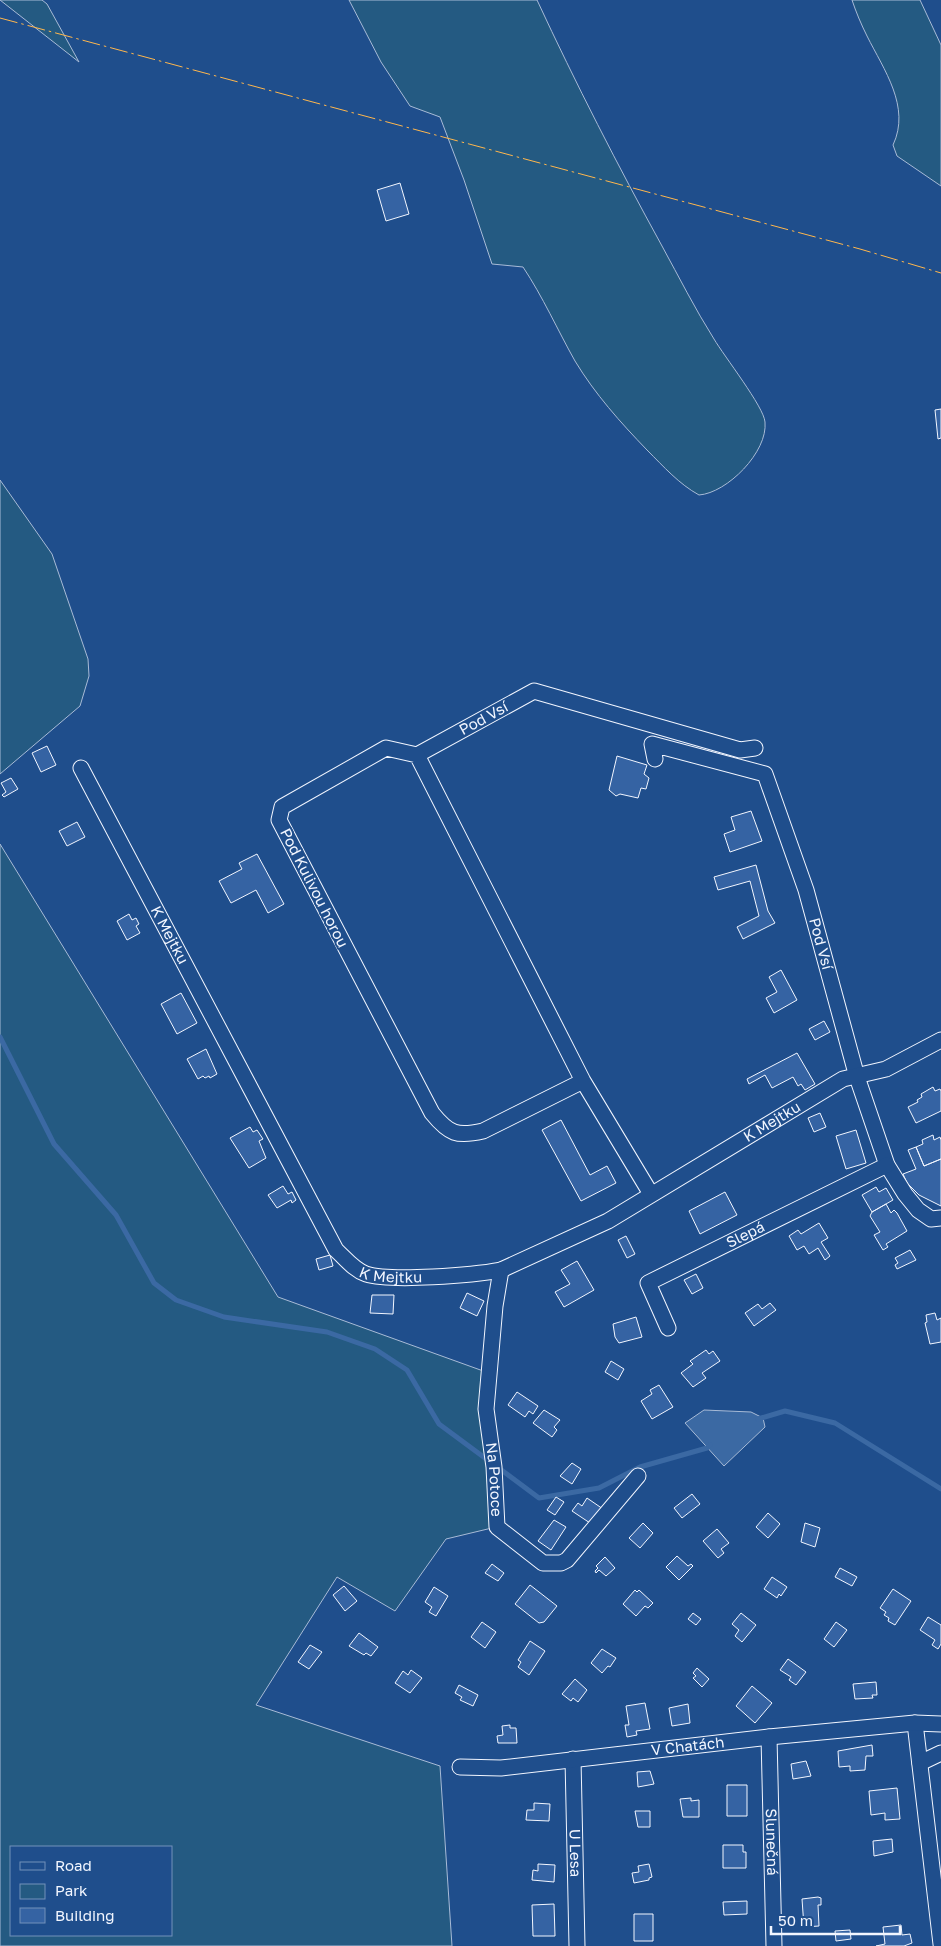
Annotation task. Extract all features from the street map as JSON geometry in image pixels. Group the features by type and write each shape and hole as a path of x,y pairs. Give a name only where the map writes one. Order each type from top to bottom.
{"street":[{"name":"Pod Vsí","path":"417,755 534,691 740,750 755,748"},
{"name":"Pod Vsí","path":"655,759 652,744 765,774 806,890 857,1077 887,1165 905,1194 918,1210 931,1219 941,1218"},
{"name":"Pod Kulivou horou","path":"417,755 386,748 282,807 279,820 432,1113 440,1122 453,1133 466,1135 483,1131 583,1080"},
{"path":"417,755 583,1080 651,1194"},
{"name":"K Mejtku","path":"81,768 336,1250 351,1264 366,1274 383,1277 482,1274 501,1270 608,1221 651,1194 708,1163 843,1080 886,1069 941,1040"},
{"name":"Slepá","path":"668,1328 648,1283 887,1165"},
{"name":"Na Potoce","path":"501,1270 495,1306 486,1409 494,1467 496,1527 543,1563 560,1563 567,1560 638,1476"},
{"path":"915,1723 941,1944"},
{"name":"V Chatách","path":"460,1767 501,1768 769,1737 915,1723 941,1724"},
{"name":"Slunečná","path":"769,1737 774,1946"},
{"path":"920,1763 941,1753"},
{"name":"U Lesa","path":"573,1759 577,1946"}],"green space":[{"path":"0,0 42,0 47,4 79,62"},
{"path":"349,0 537,0 629,186 687,293 763,415 765,422 764,434 760,446 744,469 733,479 710,493 699,495 672,475 627,429 591,385 575,361 523,267 492,264 464,180 440,117 410,106 381,62"},
{"path":"852,0 920,0 941,45 941,186 897,156 893,145 898,131 899,117 893,89 865,32"},
{"path":"0,480 52,554 88,659 89,676 80,706 0,774"},
{"path":"0,844 278,1297 486,1372 496,1527 446,1539 395,1611 337,1577 256,1705 440,1766 452,1946 0,1946"}],"shaded area":[{"path":"704,1410 751,1412 763,1418 765,1427 724,1466 685,1423"}],"building":[{"path":"400,183 409,214 386,221 377,190"},
{"path":"941,409 941,438 938,439 935,410"},
{"path":"47,746 56,765 41,772 32,753"},
{"path":"617,756 647,765 644,774 649,778 646,789 641,788 638,798 620,794 616,796 609,790"},
{"path":"11,778 18,789 4,797 2,795 6,792 1,783"},
{"path":"751,811 762,841 730,852 724,834 735,830 731,817"},
{"path":"77,822 85,837 67,846 59,831"},
{"path":"257,854 284,904 268,913 256,890 231,903 219,881 242,869 239,863"},
{"path":"756,865 768,911 775,923 743,939 737,927 759,916 750,881 718,890 714,877"},
{"path":"129,914 132,920 136,918 139,924 136,926 140,933 127,940 117,921"},
{"path":"781,970 797,1000 774,1013 766,998 777,992 769,977"},
{"path":"181,993 197,1023 177,1034 161,1004"},
{"path":"824,1021 830,1032 815,1040 809,1029"},
{"path":"206,1049 217,1074 210,1078 209,1076 205,1078 203,1076 198,1079 187,1059"},
{"path":"797,1053 815,1084 805,1090 801,1084 798,1086 793,1077 772,1088 765,1075 749,1084 747,1079"},
{"path":"933,1087 935,1091 940,1089 941,1091 941,1111 916,1123 908,1107 918,1102 917,1100 922,1097 921,1094"},
{"path":"820,1113 826,1127 814,1132 808,1118"},
{"path":"561,1120 590,1175 607,1166 616,1183 581,1201 542,1130"},
{"path":"250,1127 253,1132 257,1130 263,1139 259,1141 266,1158 249,1168 230,1138"},
{"path":"856,1130 866,1163 846,1169 836,1136"},
{"path":"933,1135 934,1140 940,1137 941,1140 941,1159 924,1166 916,1147 923,1144 922,1140"},
{"path":"916,1147 924,1166 941,1159 941,1206 919,1195 907,1183 903,1174 916,1169 908,1150"},
{"path":"283,1186 288,1194 292,1192 296,1200 292,1203 291,1200 277,1208 268,1195"},
{"path":"876,1187 879,1192 886,1188 893,1200 872,1212 862,1195"},
{"path":"725,1192 737,1215 700,1234 689,1211"},
{"path":"886,1204 891,1213 894,1210 897,1213 907,1231 886,1244 888,1247 883,1250 874,1235 880,1232 870,1216 872,1212"},
{"path":"819,1223 828,1238 821,1242 830,1256 825,1260 818,1248 809,1254 804,1246 797,1250 789,1236 798,1230 801,1234"},
{"path":"626,1236 635,1254 627,1258 618,1240"},
{"path":"910,1250 916,1260 897,1269 895,1265 898,1263 895,1258"},
{"path":"330,1255 333,1266 319,1270 316,1259"},
{"path":"577,1261 594,1290 564,1307 555,1292 570,1284 561,1270"},
{"path":"696,1274 703,1288 692,1294 684,1280"},
{"path":"467,1293 484,1301 477,1316 460,1308"},
{"path":"372,1295 394,1295 393,1314 370,1313"},
{"path":"770,1303 776,1310 754,1326 745,1313 758,1304 762,1309"},
{"path":"935,1313 937,1320 941,1318 941,1342 930,1344 925,1323 927,1322 926,1315"},
{"path":"636,1317 642,1337 619,1343 615,1337 613,1324"},
{"path":"706,1350 709,1354 713,1351 720,1361 702,1373 706,1378 693,1387 681,1373 693,1364 690,1361"},
{"path":"611,1361 624,1369 618,1380 605,1372"},
{"path":"659,1385 673,1407 652,1419 641,1401 652,1394 650,1390"},
{"path":"517,1392 538,1406 533,1414 529,1411 525,1417 508,1405"},
{"path":"544,1410 560,1420 554,1427 557,1430 552,1437 533,1423"},
{"path":"572,1463 581,1469 572,1484 560,1476"},
{"path":"692,1494 700,1504 682,1518 674,1508"},
{"path":"556,1497 564,1502 555,1515 547,1510"},
{"path":"587,1498 603,1509 590,1523 572,1511 578,1503 582,1506"},
{"path":"768,1513 780,1524 768,1538 756,1527"},
{"path":"554,1520 566,1527 551,1550 538,1541"},
{"path":"643,1523 653,1533 640,1548 629,1538"},
{"path":"805,1523 820,1528 815,1547 801,1542"},
{"path":"717,1529 729,1543 721,1549 724,1553 718,1558 703,1541"},
{"path":"677,1556 688,1566 691,1564 693,1566 679,1580 666,1567"},
{"path":"605,1557 615,1568 606,1576 599,1570 596,1573 595,1571 598,1568 596,1566"},
{"path":"492,1564 504,1573 498,1581 485,1573"},
{"path":"840,1568 857,1577 852,1586 835,1577"},
{"path":"772,1577 787,1587 781,1596 779,1594 777,1598 764,1589"},
{"path":"530,1585 557,1606 544,1622 539,1623 515,1604"},
{"path":"344,1586 357,1601 345,1611 333,1595"},
{"path":"434,1587 448,1596 436,1616 429,1612 432,1607 425,1602"},
{"path":"893,1589 911,1601 895,1625 888,1621 889,1618 884,1615 886,1612 880,1608"},
{"path":"635,1590 637,1592 639,1590 653,1603 648,1608 645,1606 636,1616 623,1604"},
{"path":"693,1613 701,1619 696,1625 688,1619"},
{"path":"741,1613 756,1625 742,1642 735,1636 739,1630 732,1624"},
{"path":"928,1617 941,1625 941,1644 938,1649 932,1645 935,1640 920,1630"},
{"path":"482,1622 496,1632 485,1648 471,1637"},
{"path":"836,1622 847,1630 834,1647 824,1639"},
{"path":"359,1633 378,1647 371,1656 366,1653 364,1655 349,1646"},
{"path":"530,1641 545,1651 529,1675 518,1667 521,1662 518,1660"},
{"path":"310,1645 322,1652 309,1669 298,1662"},
{"path":"602,1649 616,1658 610,1667 608,1666 602,1673 591,1663"},
{"path":"788,1659 806,1672 796,1685 789,1680 791,1677 780,1670"},
{"path":"697,1668 709,1679 702,1687 693,1678 696,1676 693,1673"},
{"path":"411,1670 422,1678 410,1693 395,1683 403,1671 408,1675"},
{"path":"575,1679 587,1690 578,1702 573,1698 571,1701 562,1694"},
{"path":"876,1682 877,1695 872,1695 873,1698 855,1699 853,1684"},
{"path":"459,1685 478,1695 473,1706 460,1700 462,1697 455,1693"},
{"path":"752,1686 772,1703 755,1723 736,1706"},
{"path":"645,1703 650,1729 636,1731 637,1735 627,1737 625,1725 629,1725 626,1706"},
{"path":"688,1704 690,1723 672,1726 669,1708"},
{"path":"510,1725 510,1728 516,1728 517,1743 498,1743 497,1736 503,1735 502,1726"},
{"path":"872,1745 873,1756 866,1756 865,1770 850,1771 850,1766 839,1767 838,1751"},
{"path":"806,1761 811,1776 793,1779 791,1764"},
{"path":"650,1771 654,1784 638,1787 637,1772"},
{"path":"727,1785 747,1785 747,1816 727,1816"},
{"path":"897,1788 900,1819 885,1820 885,1813 871,1815 869,1791"},
{"path":"691,1798 691,1801 699,1800 699,1817 683,1817 680,1799"},
{"path":"534,1803 550,1804 549,1821 526,1820 527,1810 534,1810"},
{"path":"635,1811 650,1811 650,1827 638,1827"},
{"path":"892,1839 893,1852 874,1856 873,1841"},
{"path":"723,1845 743,1845 743,1852 746,1852 746,1868 723,1868"},
{"path":"538,1864 555,1865 554,1882 532,1880 533,1870 538,1871"},
{"path":"649,1864 652,1877 649,1880 634,1883 632,1873 639,1872 638,1866"},
{"path":"821,1898 821,1905 818,1905 819,1926 804,1927 802,1899"},
{"path":"747,1901 747,1914 724,1915 723,1902"},
{"path":"554,1904 555,1936 533,1936 532,1905"},
{"path":"634,1914 653,1914 653,1941 634,1941"},
{"path":"901,1925 902,1935 910,1934 912,1943 904,1946 876,1946 885,1944 883,1927"},
{"path":"850,1930 851,1939 836,1941 835,1931"}],"waterway":[{"path":"0,1037 54,1144 116,1215 154,1283 176,1300 224,1317 327,1332 375,1349 407,1370 439,1424 489,1461"},
{"path":"758,1419 785,1411 835,1423 941,1489"},
{"path":"496,1466 539,1498 599,1488 640,1467 707,1448 710,1445"}],"power":[{"path":"0,18 860,249 941,273"}]}
